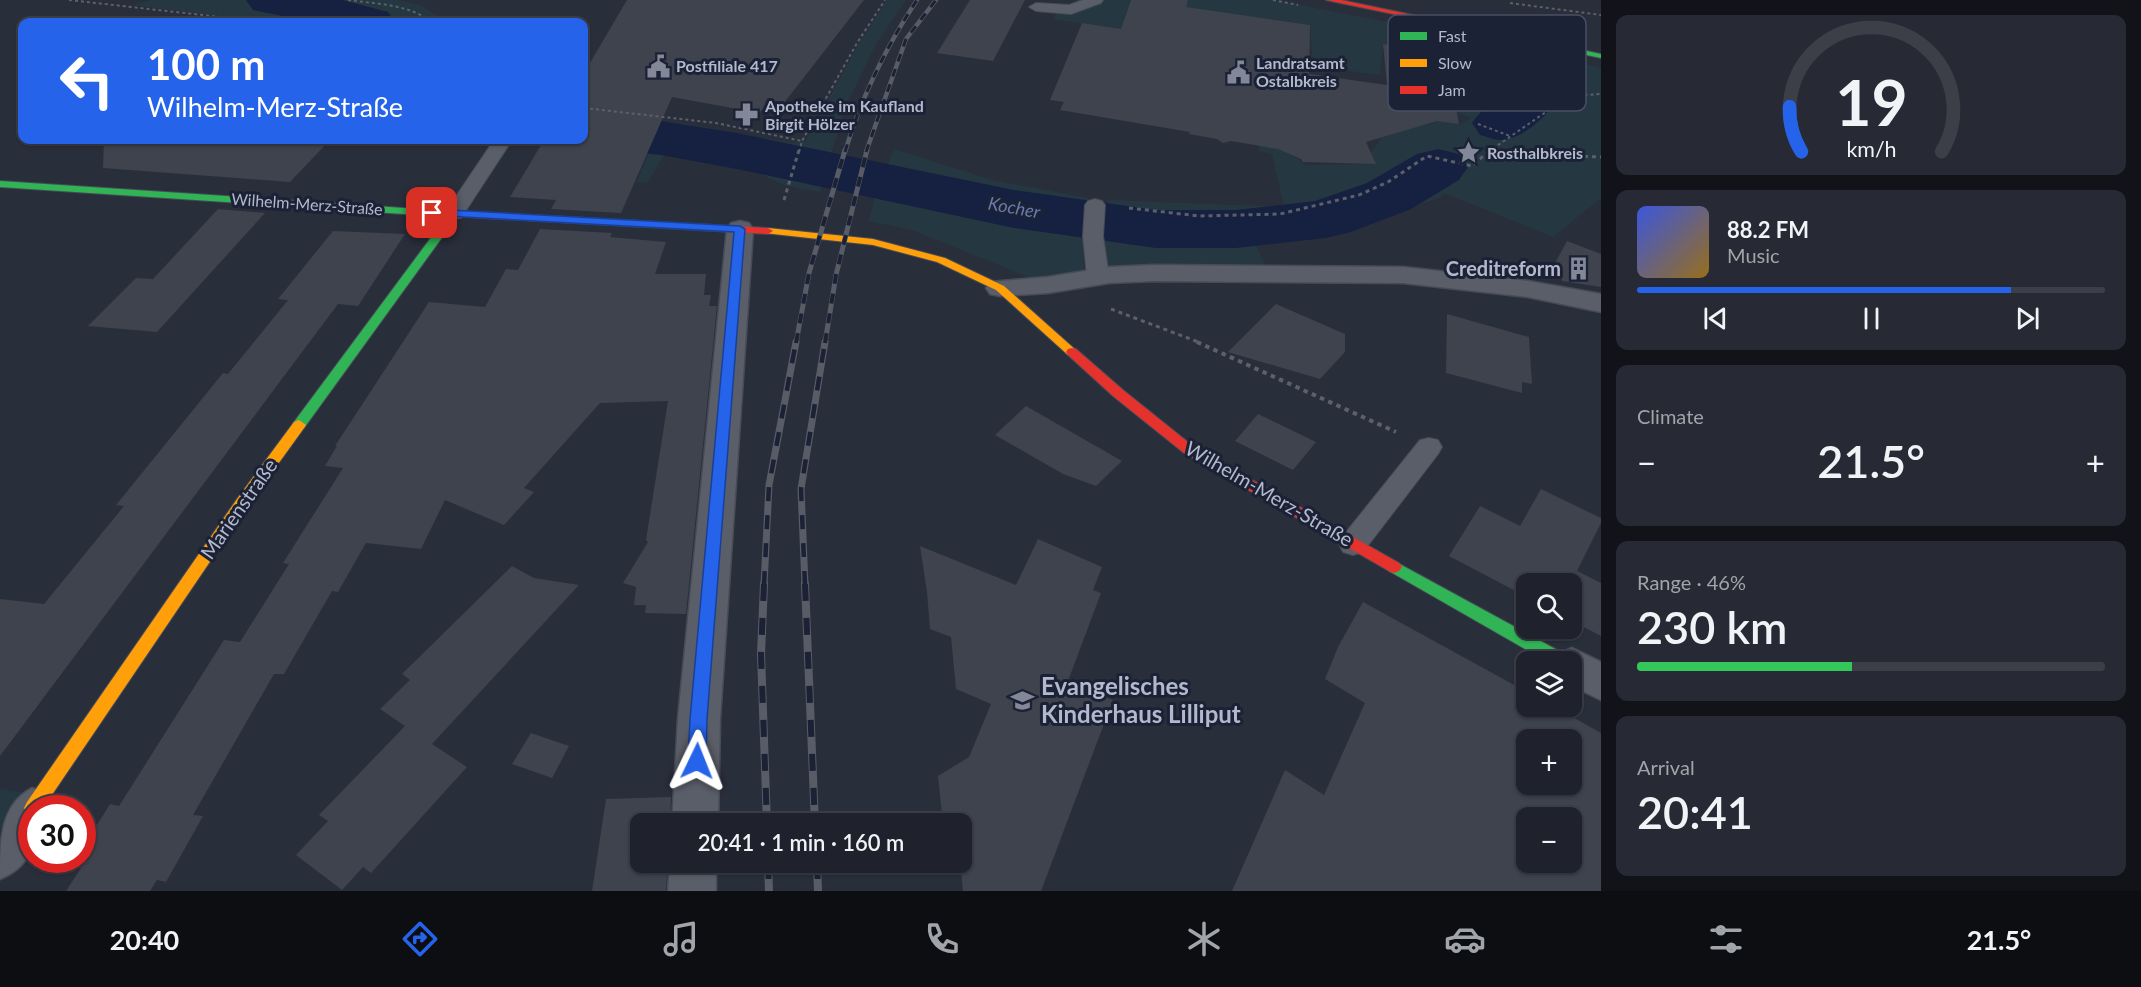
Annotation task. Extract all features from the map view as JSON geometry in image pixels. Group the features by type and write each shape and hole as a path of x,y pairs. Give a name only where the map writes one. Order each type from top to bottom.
{"street":[{"path":"1330,0 1409,15"},
{"path":"1586,53 1601,56"},
{"name":"Wilhelm-Merz-Straße","path":"0,184 454,214 740,229 873,242 940,260 1000,288 1118,393 1190,450 1544,651"},
{"name":"Marienstraße","path":"42,795 242,503 454,214"},
{"path":"695,813 699,719 740,229"},
{"name":"Wilhelm-Merz-Straße","path":"1000,288 1154,273 1403,275 1528,289 1601,303"},
{"path":"1582,672 1601,682"},
{"name":"Marienstraße","path":"0,856 18,830"},
{"path":"692,891 693,873"}],"lane":[{"path":"1036,7 1071,10 1096,0"},
{"path":"454,214 500,144"},
{"path":"1095,205 1093,236 1098,277"},
{"path":"1353,544 1429,447"}],"path":[{"path":"69,0 229,18"},
{"path":"348,0 399,7 428,18"},
{"path":"783,202 802,141 856,43 885,0"},
{"path":"1509,3 1601,15"},
{"path":"1586,95 1601,94"},
{"path":"588,108 716,123 802,141"},
{"path":"1095,205 1199,216 1280,214 1359,195 1388,182 1427,156 1472,166 1486,153 1547,111"},
{"path":"1478,124 1510,136"},
{"path":"1486,153 1601,157"},
{"path":"1048,285 1214,348 1429,447"}],"shaded area":[{"path":"151,0 397,0 420,5 441,18 237,18 133,5"},
{"path":"887,0 906,0 876,44 844,110 820,192 783,185 738,163 666,152 647,183 637,182 652,145 588,141 588,113 685,124 794,143 806,141 859,43"},
{"path":"1077,0 1131,0 1120,32 1109,27 1053,19 1059,9 1071,10"},
{"path":"1180,0 1273,0 1388,22 1388,45 1383,44 1380,75 1313,66 1310,25 1254,17 1175,46"},
{"path":"1586,65 1601,68 1601,198 1553,237 1444,193 1439,198 1347,226 1252,236 1269,274 1109,275 1102,236 1108,200 1284,207 1272,154 1259,151 1258,135 1305,165 1375,164 1371,152 1383,137 1393,134 1366,119 1420,122 1429,125 1437,121 1461,124 1471,118 1456,112 1586,111"},
{"path":"894,149 992,180 1088,198 1083,234 1084,279 1048,285 912,230 869,221 875,195"},
{"path":"0,789 26,793 18,795 18,804 0,830"}],"building":[{"path":"627,0 864,0 777,112 763,109 759,113 672,97 621,213 551,209 556,200 510,197 542,144 588,144 588,66"},
{"path":"970,0 1025,0 993,61 937,53"},
{"name":"Landratsamt Ostalbkreis","path":"1131,0 1188,0 1186,7 1310,25 1309,74 1387,85 1383,44 1388,45 1388,111 1456,111 1459,124 1437,121 1366,142 1376,164 1303,162 1278,149 1231,141 1223,143 1217,139 1189,134 1190,132 1060,110 1064,102 1050,100 1082,23 1121,29"},
{"path":"104,144 326,144 290,182 103,168"},
{"path":"218,209 265,213 157,332 88,326 136,278 153,279"},
{"path":"540,229 612,233 610,237 666,242 655,274 706,274 704,295 711,295 709,306 717,306 686,614 645,613 646,605 634,605 636,587 623,583 648,542 646,540 668,401 600,403 524,488 534,492 504,525 445,500 421,549 366,543 338,592 332,591 284,674 274,674 193,815 203,816 166,882 157,880 150,891 66,891 78,873 96,873 96,826 110,804 119,806 224,640 240,642 289,564 283,563 343,468 325,466 337,446 335,446 429,302 485,307 506,269 518,270"},
{"path":"333,231 405,234 358,306 338,304 0,756 0,599 44,604 124,506 116,505 223,373 228,374 288,300 278,299"},
{"name":"Creditreform","path":"1567,241 1601,254 1601,287 1562,281 1555,263"},
{"path":"1276,304 1345,334 1345,352 1320,379 1228,352"},
{"path":"1447,314 1529,337 1532,384 1522,382 1522,393 1446,373"},
{"path":"1026,406 1122,461 1096,486 1063,474 995,435"},
{"path":"1258,414 1316,442 1293,470 1235,441"},
{"path":"1541,489 1601,518 1601,523 1577,571 1581,573 1516,573 1516,591 1449,556 1480,506 1520,526"},
{"path":"1038,539 1102,567 1093,590 1101,593 1068,681 1113,700 1041,891 963,891 961,873 972,873 972,813 942,813 938,776 969,757 991,704 956,689 951,637 930,629 920,546 1016,585"},
{"path":"512,566 534,578 579,585 432,744 467,767 371,873 363,867 342,890 296,855 328,821 319,815 405,726 380,709 410,680 402,674"},
{"path":"1582,574 1601,583 1601,636 1582,626"},
{"path":"1363,602 1516,686 1516,717 1573,717 1601,733 1601,891 1232,891 1285,770 1324,795 1365,703 1325,679 1338,647"},
{"path":"531,733 569,746 552,778 512,764"},
{"path":"671,797 670,813 630,813 630,873 667,873 666,891 592,891 606,799"}],"waterway":[{"name":"Kocher","path":"269,0 359,18"},
{"name":"Kocher","path":"1500,123 1516,111"},
{"name":"Kocher","path":"588,130 661,138 737,151 1014,209 1156,229 1236,229 1325,219 1389,196 1438,167"}],"railway":[{"path":"845,152 875,73 917,0"},
{"path":"866,152 906,39 936,0"},
{"path":"796,343 809,273 845,150"},
{"path":"825,343 836,275 867,150"},
{"path":"764,585 769,485 796,342"},
{"path":"805,585 801,489 825,342"},
{"path":"764,584 761,654 767,813"},
{"path":"805,584 815,813"},
{"path":"768,873 769,891"},
{"path":"817,873 818,891"}],"traffic: fast":[{"path":"1586,53 1601,56"},
{"path":"0,184 419,212"},
{"path":"299,425 454,214"},
{"path":"1394,567 1544,651"}],"traffic: slow":[{"path":"768,231 873,242 941,260 1000,288 1072,352"},
{"path":"42,795 242,503 299,425"}],"traffic: jam":[{"path":"1330,0 1405,15"},
{"path":"419,212 768,231"},
{"path":"1072,352 1118,393 1189,450 1394,567"}],"place":[{"name":"Postfiliale 417","path":"658,66"},
{"name":"Landratsamt Ostalbkreis","path":"1238,72"},
{"name":"Apotheke im Kaufland Birgit Hölzer","path":"747,115"},
{"name":"Rosthalbkreis","path":"1469,153"},
{"name":"Creditreform","path":"1579,269"},
{"name":"Evangelisches Kinderhaus Lilliput","path":"1023,701"}],"route":[{"path":"432,213 740,229 697,761"}]}
